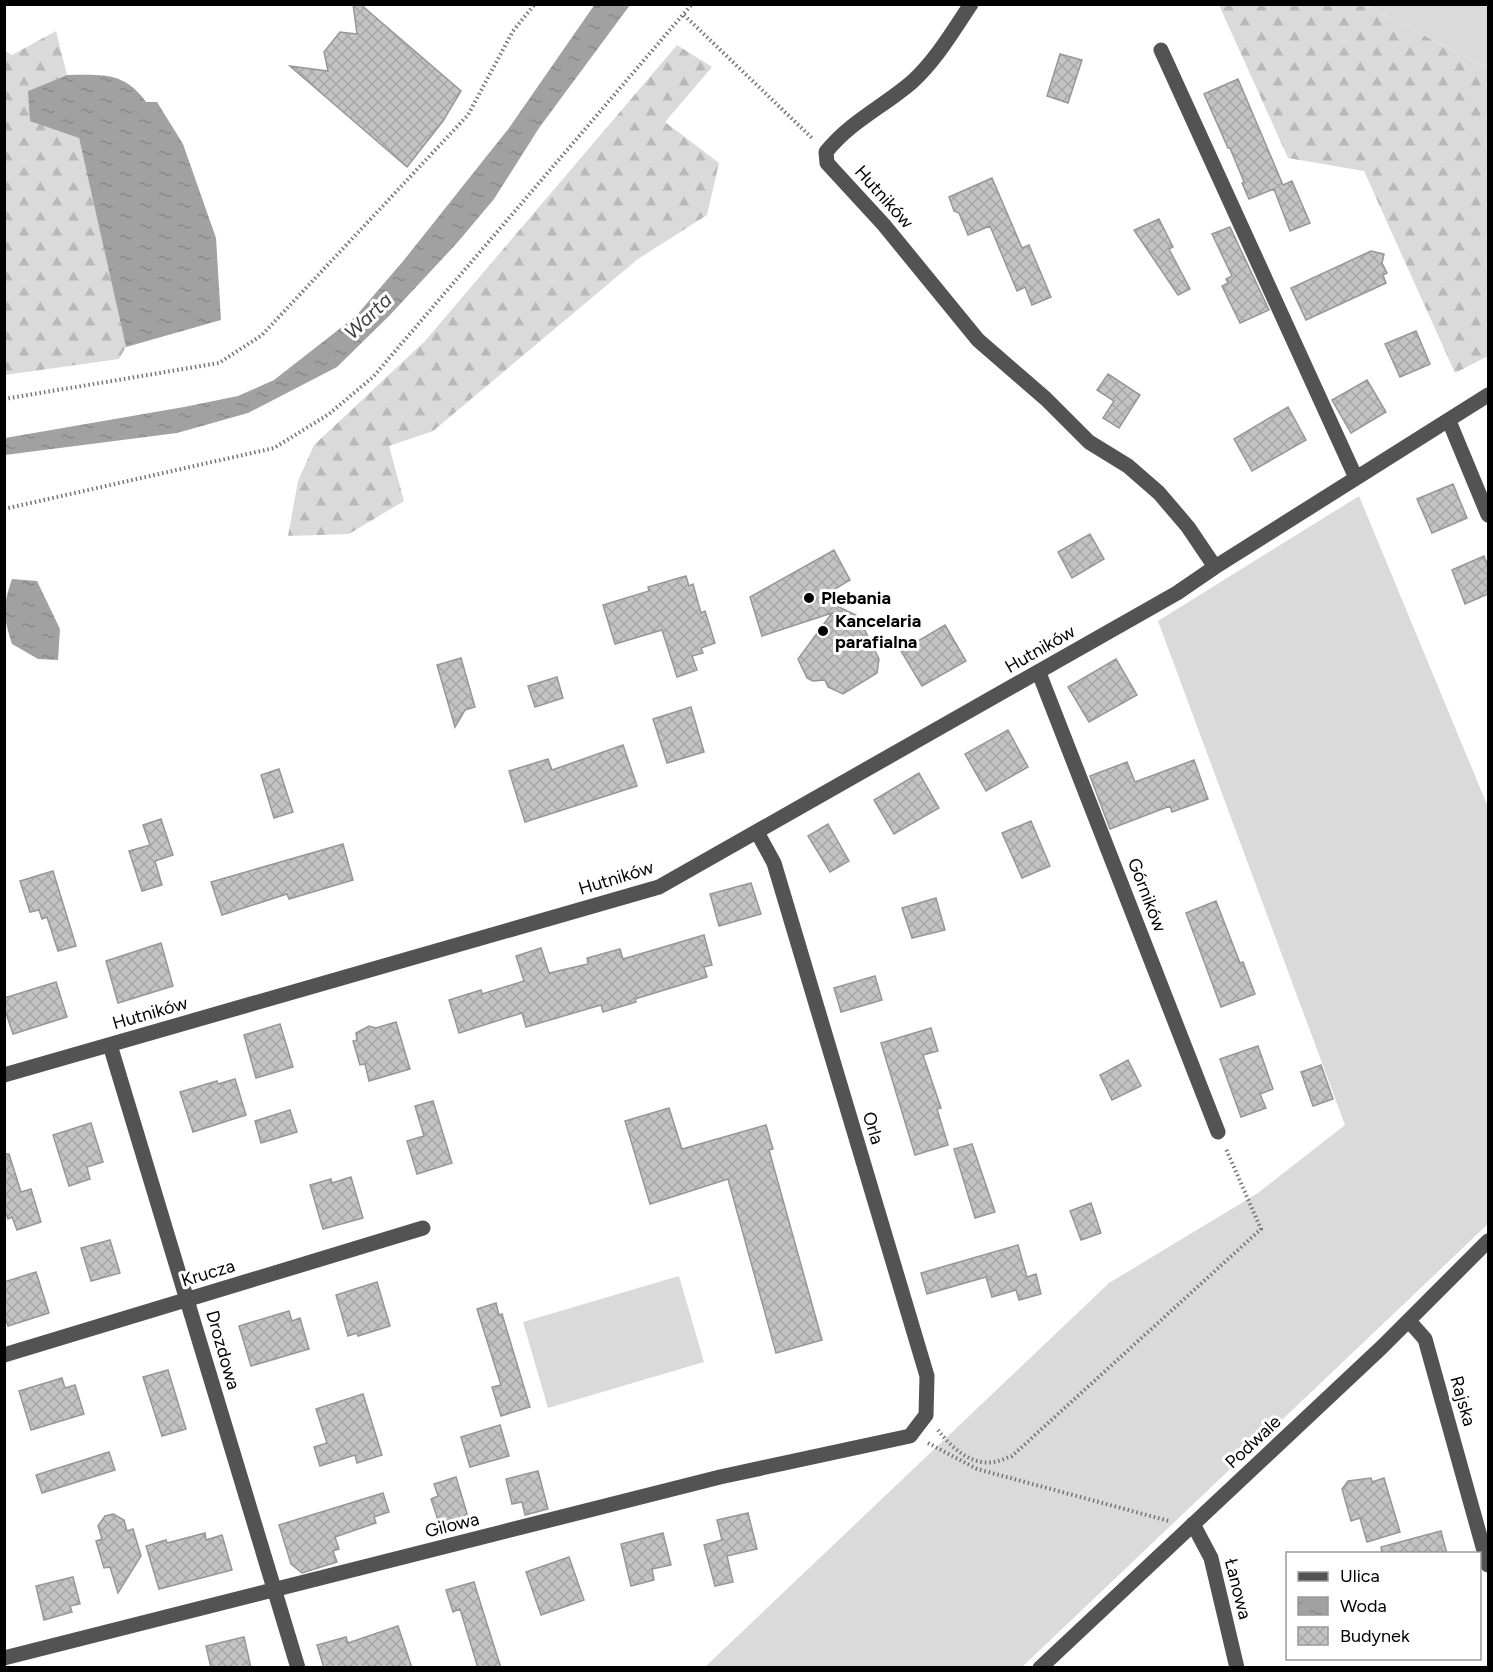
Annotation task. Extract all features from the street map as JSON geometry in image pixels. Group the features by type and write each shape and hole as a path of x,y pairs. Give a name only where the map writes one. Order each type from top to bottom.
{"street":[{"path":"826,152 840,135 912,82 939,52 972,4"},
{"path":"1161,50 1356,478"},
{"name":"Hutników","path":"826,152 827,164 884,225 978,340 1046,399 1089,442 1128,466 1159,493 1188,527 1215,567"},
{"name":"Hutników","path":"4,1075 659,887 1177,593 1488,395"},
{"path":"1449,421 1488,515"},
{"name":"Górników","path":"1039,673 1218,1132"},
{"name":"Orla","path":"757,832 774,863 927,1376 926,1415"},
{"name":"Drozdowa","path":"111,1045 298,1668"},
{"name":"Krucza","path":"4,1354 423,1228"},
{"name":"Podwale","path":"1040,1668 1409,1321 1488,1241"},
{"name":"Rajska","path":"1409,1321 1425,1339 1488,1565"},
{"path":"910,1436 926,1415"},
{"name":"Gilowa","path":"4,1658 720,1477 910,1436"},
{"name":"Łanowa","path":"1193,1524 1211,1558 1237,1668"}],"path":[{"path":"4,399 219,363 262,335 468,115 513,31 535,4"},
{"path":"4,509 274,448 329,414 373,377 692,4"},
{"path":"684,15 826,152"},
{"path":"926,1415 948,1443 969,1459 993,1462 1012,1455 1261,1229 1218,1132"},
{"path":"910,1436 937,1446 977,1468 1166,1521 1193,1524"}],"green space":[{"path":"1219,5 1364,5 1488,68 1488,356 1455,373 1364,171 1288,158"},
{"path":"1364,5 1488,5 1488,68"},
{"path":"56,31 67,75 28,91 79,138 126,347 119,359 5,375 4,50 12,55"},
{"path":"677,45 712,67 665,122 719,163 707,215 638,259 433,431 389,446 404,501 349,534 288,536 298,481 314,445 425,341"},
{"path":"1359,496 1488,807 1488,1224 1022,1667 705,1667 1109,1283 1258,1193 1345,1125 1158,621"},
{"path":"679,1276 704,1362 548,1408 523,1322"}],"water":[{"name":"Warta","path":"595,4 630,5 539,128 494,199 457,243 389,316 337,367 248,413 177,433 5,455 5,438 238,396 274,380 356,316 404,260 509,128"},
{"path":"67,75 111,77 129,85 146,102 157,102 183,144 216,238 221,320 126,347 79,138 30,121 28,91"},
{"path":"12,579 37,581 60,629 58,660 38,659 12,644 5,612"}],"building":[{"path":"353,4 360,4 461,91 443,121 407,167 290,66 328,71 324,52 340,32 357,34"},
{"path":"1060,54 1082,60 1068,103 1047,96"},
{"path":"1238,79 1283,185 1292,181 1310,223 1290,231 1274,189 1249,199 1230,148 1228,148 1204,94"},
{"path":"992,178 1022,248 1029,245 1051,297 1032,305 1025,287 1017,291 990,226 968,235 949,197"},
{"path":"1159,219 1173,247 1169,249 1190,289 1178,295 1134,230"},
{"path":"1230,227 1269,310 1240,323 1222,286 1228,283 1226,279 1232,276 1212,234"},
{"path":"1371,251 1384,254 1382,263 1387,273 1383,275 1386,283 1306,320 1291,288"},
{"path":"1416,331 1430,364 1400,377 1385,344"},
{"path":"1108,374 1140,395 1119,428 1103,418 1114,401 1097,390"},
{"path":"1367,380 1386,412 1351,433 1332,400"},
{"path":"1288,407 1306,440 1252,471 1234,439"},
{"path":"1453,484 1467,518 1432,533 1417,499"},
{"path":"1090,534 1104,559 1072,578 1058,552"},
{"path":"834,550 850,580 820,598 858,616 879,659 877,673 843,694 828,687 825,680 813,681 807,678 798,659 832,613 762,636 750,597"},
{"path":"1484,556 1488,567 1488,594 1465,604 1452,570"},
{"path":"686,576 689,586 693,584 701,613 705,611 715,643 701,648 703,653 692,656 697,670 677,677 662,630 615,644 603,605 649,591 648,587"},
{"path":"945,625 966,661 922,686 901,651"},
{"path":"461,658 475,707 465,710 455,727 437,665"},
{"path":"1116,659 1137,695 1089,722 1068,687"},
{"path":"557,677 563,698 535,707 528,686"},
{"path":"691,707 704,752 667,763 653,719"},
{"path":"1008,730 1028,767 986,791 965,754"},
{"path":"623,745 637,786 525,822 509,771 548,759 552,770"},
{"path":"1194,760 1208,799 1172,812 1170,806 1110,829 1090,776 1127,762 1135,782"},
{"path":"279,769 293,812 274,818 261,775"},
{"path":"919,773 939,808 894,834 874,800"},
{"path":"161,819 173,855 155,861 162,885 142,891 129,851 150,845 143,825"},
{"path":"1031,821 1050,866 1022,878 1002,833"},
{"path":"828,824 849,861 830,872 808,836"},
{"path":"343,844 353,880 289,899 287,894 222,915 211,882"},
{"path":"53,871 76,946 58,951 47,917 42,919 39,910 30,912 20,881"},
{"path":"751,883 761,914 719,926 710,894"},
{"path":"936,898 945,930 912,938 902,908"},
{"path":"1216,901 1240,963 1243,962 1255,994 1221,1007 1186,913"},
{"path":"704,935 712,965 704,967 707,977 635,999 636,1002 603,1012 601,1005 526,1027 522,1013 459,1033 449,1000 481,990 482,994 524,981 516,956 541,948 549,973 588,964 587,958 620,949 623,959"},
{"path":"161,943 173,986 118,1003 106,961"},
{"path":"875,976 882,1000 841,1012 834,988"},
{"path":"56,982 67,1017 13,1034 4,1007 4,998"},
{"path":"396,1022 410,1069 369,1081 365,1064 360,1065 353,1041 357,1040 356,1033 369,1026 376,1028"},
{"path":"280,1024 293,1067 256,1078 244,1035"},
{"path":"931,1028 938,1051 923,1055 941,1108 937,1109 948,1145 915,1155 881,1043"},
{"path":"1258,1046 1273,1089 1260,1094 1266,1108 1241,1117 1220,1059"},
{"path":"1128,1060 1141,1086 1112,1100 1100,1075"},
{"path":"1321,1065 1333,1099 1313,1106 1301,1072"},
{"path":"235,1079 246,1115 193,1132 180,1092 217,1081 218,1084"},
{"path":"433,1101 452,1163 417,1174 407,1141 424,1136 415,1106"},
{"path":"669,1108 682,1149 766,1125 773,1149 769,1150 822,1340 776,1353 728,1179 650,1204 625,1121"},
{"path":"290,1110 297,1132 261,1143 255,1121"},
{"path":"91,1123 103,1162 87,1167 90,1179 69,1186 53,1135"},
{"path":"972,1144 995,1212 975,1218 954,1149"},
{"path":"4,1154 9,1154 21,1192 31,1189 41,1222 17,1230 12,1217 8,1219 4,1208"},
{"path":"351,1177 363,1218 323,1229 310,1185 331,1179 332,1183"},
{"path":"1091,1203 1101,1233 1081,1240 1070,1211"},
{"path":"110,1240 120,1273 91,1281 81,1248"},
{"path":"1018,1245 1027,1277 1036,1274 1041,1294 1019,1300 1016,1290 992,1297 986,1277 927,1294 921,1273"},
{"path":"36,1272 49,1313 8,1326 4,1314 4,1282"},
{"path":"377,1282 390,1326 358,1336 357,1333 348,1336 336,1295"},
{"path":"496,1303 499,1315 502,1314 530,1407 501,1416 492,1387 501,1385 477,1309"},
{"path":"289,1311 292,1321 300,1318 309,1349 251,1366 239,1326"},
{"path":"168,1370 186,1429 162,1436 143,1377"},
{"path":"62,1378 65,1388 75,1385 84,1414 31,1430 19,1391"},
{"path":"363,1394 382,1455 357,1463 355,1455 320,1466 314,1447 327,1443 316,1409"},
{"path":"500,1425 509,1456 470,1467 461,1437"},
{"path":"109,1452 115,1470 42,1493 36,1475"},
{"path":"538,1471 548,1509 525,1515 522,1502 512,1504 506,1479"},
{"path":"456,1477 469,1520 441,1529 431,1499 438,1496 434,1484"},
{"path":"1371,1478 1372,1482 1384,1478 1400,1532 1367,1542 1360,1518 1351,1521 1342,1489 1348,1481"},
{"path":"383,1493 389,1512 374,1517 376,1523 335,1537 339,1549 333,1551 337,1562 302,1573 291,1564 279,1525"},
{"path":"748,1513 757,1549 727,1556 733,1582 715,1586 704,1545 722,1540 717,1520"},
{"path":"113,1514 124,1520 127,1531 133,1529 141,1556 118,1593 110,1567 104,1568 96,1541 102,1539 98,1526 105,1516"},
{"path":"1441,1531 1446,1552 1382,1552 1381,1547"},
{"path":"205,1533 206,1540 222,1535 232,1570 159,1589 146,1546"},
{"path":"663,1533 671,1565 652,1569 654,1580 631,1586 621,1544"},
{"path":"569,1557 584,1600 541,1615 526,1572"},
{"path":"73,1577 80,1604 70,1606 72,1612 44,1620 36,1586"},
{"path":"474,1582 501,1668 478,1668 460,1609 453,1612 446,1590"},
{"path":"398,1626 412,1668 324,1668 317,1645 346,1637 348,1643"},
{"path":"244,1637 251,1668 211,1668 206,1646"}],"place":[{"name":"Plebania","path":"809,598"},
{"name":"Kancelaria parafialna","path":"823,631"}]}
